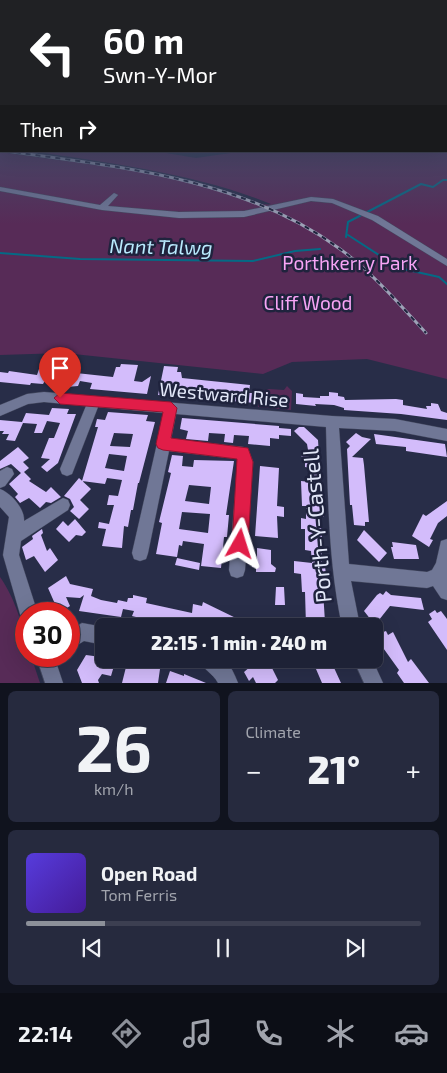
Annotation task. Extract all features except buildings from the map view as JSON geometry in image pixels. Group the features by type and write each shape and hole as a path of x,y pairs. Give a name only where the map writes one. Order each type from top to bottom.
{"street":[{"path":"0,189 102,208 157,214 244,214 311,199 334,201 365,214 447,263"},
{"path":"102,208 114,195"},
{"name":"Westward Rise","path":"0,411 26,399 44,397 332,422 395,425 447,435"},
{"path":"68,470 94,401"},
{"path":"140,553 171,408"},
{"name":"Porth-Y-Castell","path":"332,422 342,572 349,618"},
{"path":"163,444 243,453 246,462 237,570"},
{"path":"0,496 17,515 11,555 16,579 25,602"},
{"path":"15,536 62,505"},
{"path":"342,572 427,580 437,577 444,566 447,547"},
{"path":"437,577 447,592"},
{"path":"80,633 82,632 95,634"},
{"path":"49,667 54,683"},
{"path":"220,668 229,683"},
{"path":"366,668 374,683"}],"green space":[{"name":"Porthkerry Park","path":"0,160 57,160 153,174 203,185 248,201 265,205 271,204 213,184 90,160 447,160 447,379 367,359 292,362 263,374 64,353 0,355"},
{"path":"287,386 292,391 291,410 258,407 258,392 269,389 284,390"},
{"path":"0,577 15,605 15,667 35,667 40,683 0,683"}],"waterway":[{"name":"Nant Talwg","path":"346,237 348,222 421,184 433,187 443,180 447,180"},
{"path":"348,235 399,268 439,277 447,284"},
{"name":"Nant Talwg","path":"0,253 80,259 253,261 295,251 320,249"}],"railway":[{"path":"70,160 179,179 222,191 263,206 302,225 352,258 385,289 426,333"}],"route":[{"path":"60,398 171,408 163,444 243,453 246,462 240,544"}],"park label":[{"name":"Cliff Wood","path":"308,302"}]}
